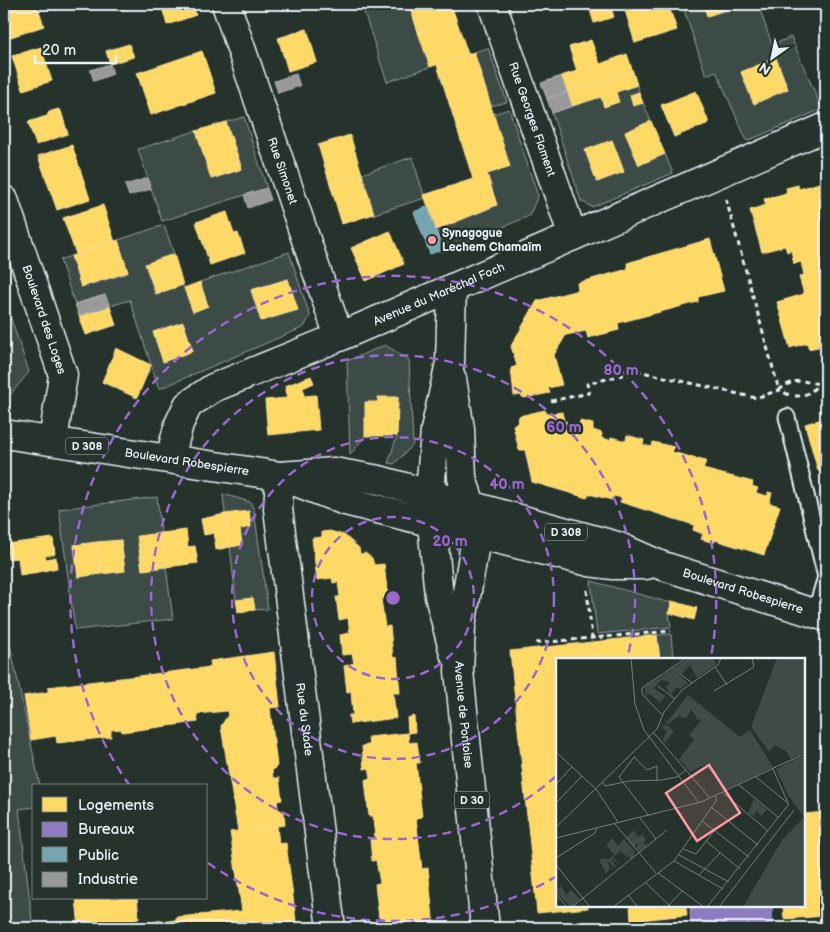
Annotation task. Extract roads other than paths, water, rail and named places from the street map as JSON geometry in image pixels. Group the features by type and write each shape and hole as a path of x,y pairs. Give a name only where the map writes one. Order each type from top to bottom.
{"street":[{"name":"Rue Simonet","path":"226,4 339,337"},
{"name":"Rue Georges Flament","path":"492,4 573,236"},
{"name":"Avenue du Maréchal Foch","path":"170,458 174,437 184,412 188,404 199,396 826,127"},
{"name":"Boulevard des Loges","path":"4,200 63,375 53,442"},
{"path":"452,288 450,363 460,429 462,478 471,504 477,532"},
{"path":"450,363 433,444 430,493 439,596 459,671"},
{"name":"Boulevard Robespierre","path":"4,434 280,476 344,501 477,532 589,562 613,565 660,565"},
{"name":"Boulevard Robespierre","path":"280,476 334,472 430,493 616,546 660,565 821,615"},
{"name":"Rue du Stade","path":"280,476 278,509 331,928"},
{"name":"Avenue de Pontoise","path":"477,532 462,620 459,671 485,928"}],"lane":[{"path":"787,417 826,577 821,615"}],"place":[{"name":"Synagogue Lechem Chamaïm","path":"432,240"}]}
